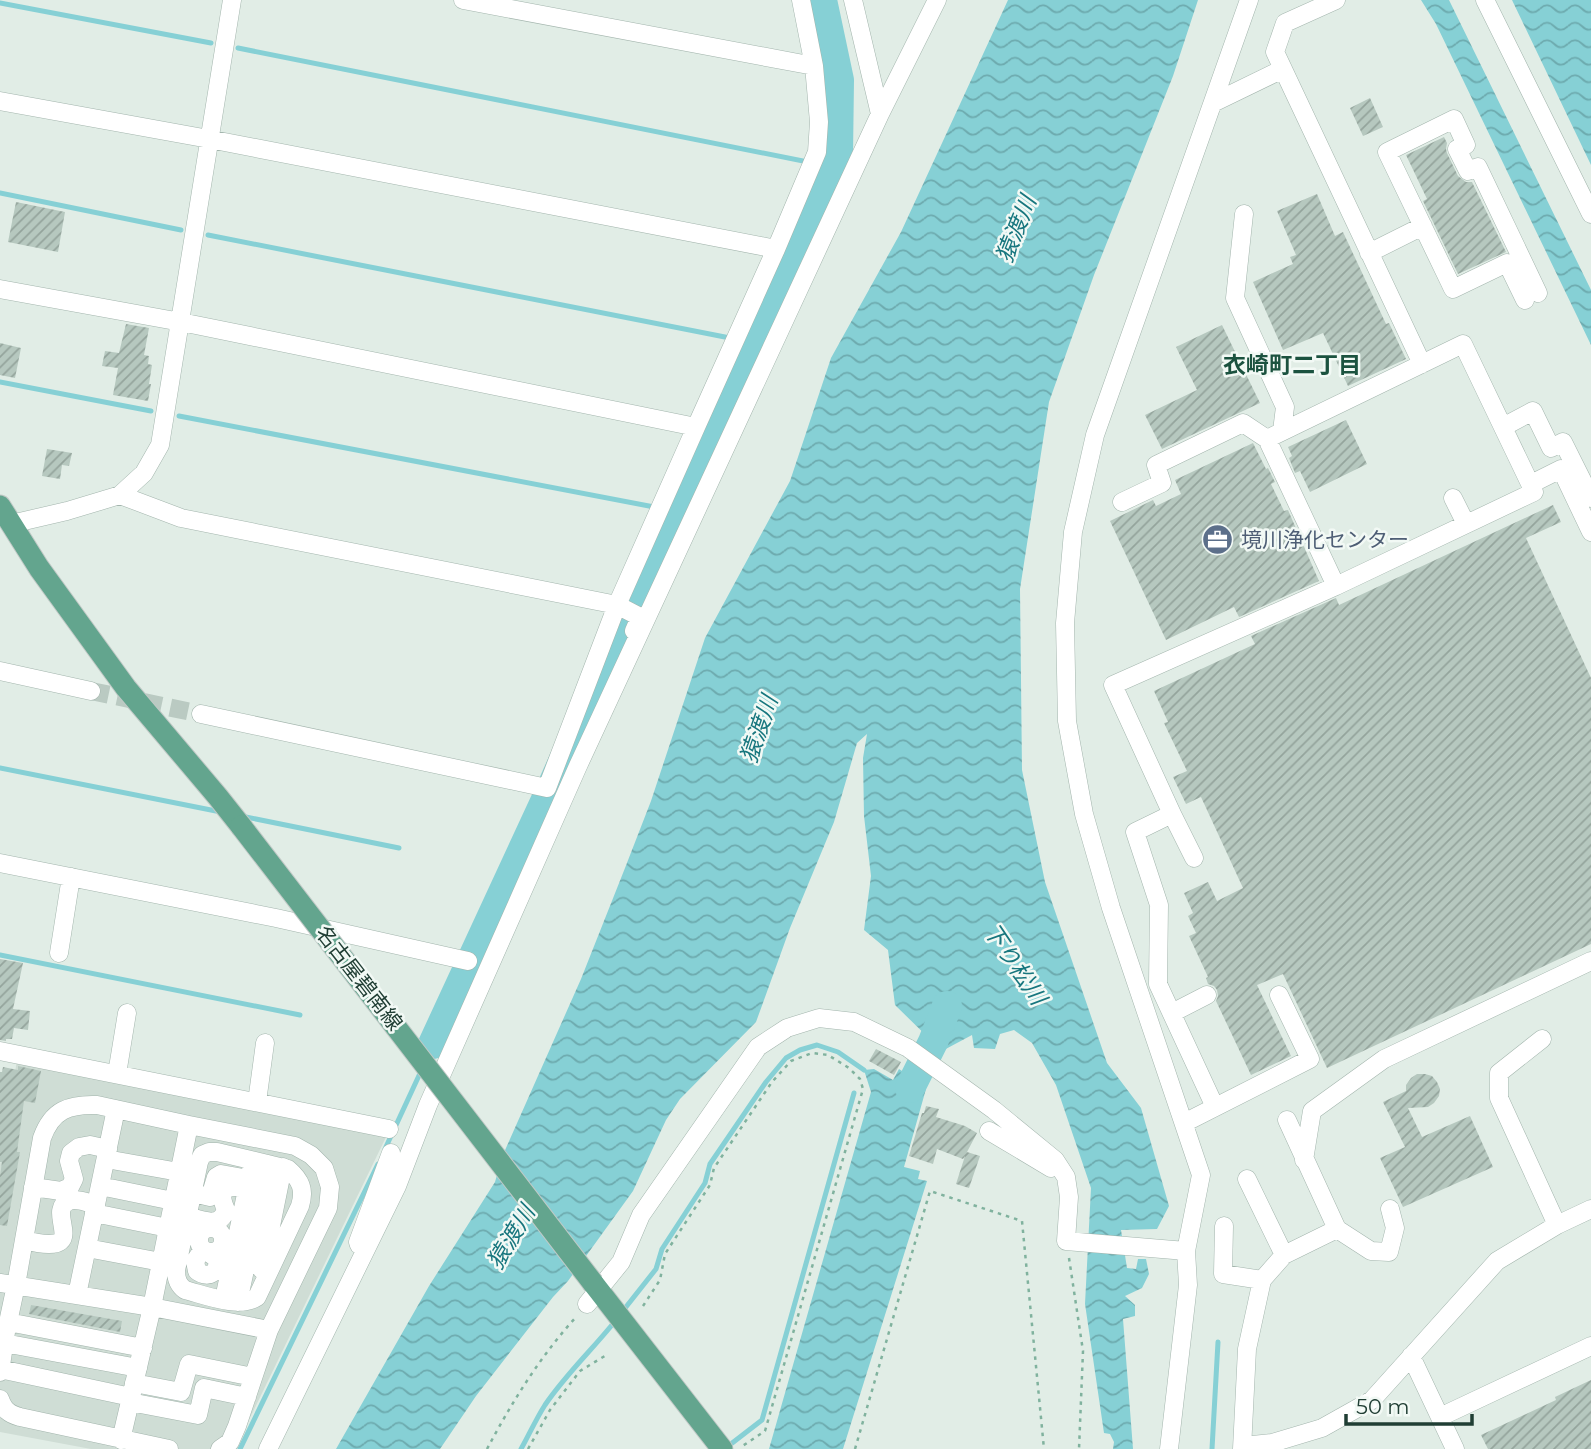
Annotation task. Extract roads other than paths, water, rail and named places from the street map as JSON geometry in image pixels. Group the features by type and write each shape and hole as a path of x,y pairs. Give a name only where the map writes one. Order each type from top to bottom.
{"main road":[{"name":"名古屋碧南線","path":"4,520 126,688 223,803 593,1292 612,1307 726,1446"}],"street":[{"path":"4,520 67,511 120,495 144,473 160,445 232,0"},
{"path":"463,0 814,66"},
{"path":"201,714 547,788 617,605 817,152 819,122 814,66 801,0"},
{"path":"853,0 880,114"},
{"path":"268,1449 397,1186 428,1105 578,766 880,114 937,0"},
{"path":"1169,1449 1188,1285 1180,1250 1201,1175 1111,908 1084,814 1067,721 1065,623 1073,532 1095,435 1249,0"},
{"path":"1336,0 1284,23 1275,52 1422,364"},
{"path":"1485,0 1591,214"},
{"path":"1213,103 1283,69"},
{"path":"0,101 776,249"},
{"path":"1454,119 1466,145 1457,149 1468,171 1478,167 1532,296 1507,263 1453,289 1423,226 1387,152 1454,119"},
{"path":"1244,214 1235,298 1285,407 1275,435 1336,586"},
{"path":"1369,253 1423,226"},
{"path":"0,289 181,322 696,427"},
{"path":"1122,502 1162,483 1156,466 1243,423 1275,435 1463,345 1534,492 1336,586 1113,685 1194,858"},
{"path":"1503,427 1533,411 1551,448 1563,442 1591,498"},
{"path":"1531,484 1561,469 1591,532"},
{"path":"120,495 181,518 617,605 640,617 614,674 614,690"},
{"path":"1453,498 1466,524"},
{"path":"0,671 91,691"},
{"path":"1172,814 1135,832 1159,905 1158,984 1215,1107"},
{"path":"0,863 276,918 468,961"},
{"path":"59,953 71,877"},
{"path":"1304,1160 1312,1111 1384,1059 1591,961"},
{"path":"1171,1013 1207,995"},
{"path":"1184,1123 1310,1059 1279,995"},
{"path":"117,1074 127,1013"},
{"path":"593,1292 621,1262 641,1215 758,1047 787,1028 819,1018 854,1022 908,1048 975,1096 1055,1160 1066,1177 1069,1197 1067,1241 1180,1250"},
{"path":"1542,1039 1499,1073 1499,1098 1557,1225"},
{"path":"257,1102 265,1044"},
{"path":"0,1051 389,1129"},
{"path":"220,1449 230,1442 247,1397 269,1330 328,1208 330,1186 324,1168 311,1155 295,1146 97,1105 66,1108 47,1126 42,1138 24,1240 8,1284 0,1371 181,1392 189,1364 253,1377"},
{"path":"77,1295 116,1109"},
{"path":"1287,1120 1337,1228 1371,1251 1388,1252 1395,1228 1390,1209"},
{"path":"121,1440 152,1307 189,1125"},
{"path":"989,1131 1066,1177"},
{"path":"33,1187 61,1191 70,1187 74,1179 69,1161 71,1153 79,1147 90,1145 107,1154 179,1172"},
{"path":"209,1152 288,1169 302,1186 300,1206 257,1297 252,1301 218,1298 185,1290 176,1279 192,1193 202,1155 209,1152"},
{"path":"360,1265 358,1242 391,1153"},
{"path":"206,1318 218,1298 268,1164"},
{"path":"218,1298 203,1275 211,1275 217,1269 218,1250 248,1184 268,1164"},
{"path":"257,1297 268,1164"},
{"path":"192,1193 210,1197 216,1177 220,1174 248,1184"},
{"path":"1247,1179 1284,1255"},
{"path":"187,1216 207,1222 221,1219 226,1210 221,1196 223,1191 248,1184"},
{"path":"100,1186 173,1200"},
{"path":"24,1240 43,1245 57,1243 65,1232 60,1209 73,1200 95,1209 168,1228"},
{"path":"1337,1228 1284,1255 1262,1280 1247,1349 1242,1448 1271,1446 1321,1427 1372,1400 1497,1261 1557,1225 1591,1209"},
{"path":"1224,1226 1223,1274 1262,1280"},
{"path":"87,1248 161,1262"},
{"path":"218,1250 218,1298"},
{"path":"8,1284 152,1307 269,1330"},
{"path":"5,1332 143,1348"},
{"path":"5,1332 198,1415 204,1388 247,1397"},
{"path":"1440,1417 1591,1346"},
{"path":"1412,1356 1455,1449"},
{"path":"0,1399 4,1408 12,1415 169,1449"}],"water":[{"path":"1008,0 1198,0 1173,76 1094,275 1049,402 1020,589 1022,770 1045,882 1107,1063 1141,1108 1169,1206 1157,1229 1121,1230 1127,1268 1136,1269 1138,1259 1146,1259 1149,1274 1142,1288 1125,1296 1135,1305 1135,1316 1123,1319 1133,1449 1113,1449 1114,1442 1110,1434 1104,1433 1085,1304 1091,1188 1056,1085 1032,1043 1014,1030 1000,1034 995,1049 974,1048 972,1035 942,1051 895,1005 888,950 864,930 871,876 864,816 863,758 867,734 857,743 834,822 790,928 756,1022 680,1099 666,1120 633,1191 568,1281 476,1396 440,1449 336,1449 429,1286 495,1182 502,1157 581,979 651,801 705,638 790,481 831,358 901,232"},
{"path":"1421,0 1449,0 1591,290 1591,345 1436,24"},
{"path":"1512,0 1591,0 1591,165"},
{"path":"912,1062 926,1075 920,1083 926,1089 904,1167 920,1171 918,1179 927,1181 843,1449 769,1449 871,1092 864,1070 874,1069 893,1080 899,1069 905,1073"}],"waterway":[{"path":"433,1044 838,155 839,80 822,0"},
{"path":"0,3 211,43"},
{"path":"238,48 833,167"},
{"path":"0,193 181,230"},
{"path":"208,235 730,338"},
{"path":"740,340 752,343"},
{"path":"0,382 151,411"},
{"path":"179,416 675,511"},
{"path":"0,768 221,812"},
{"path":"241,816 399,848"},
{"path":"0,955 300,1015"},
{"path":"910,1088 947,1006"},
{"path":"427,1057 433,1044"},
{"path":"622,1312 656,1269 662,1249 705,1183 710,1164 766,1082 786,1058 817,1045 838,1052 864,1070"},
{"path":"385,1149 422,1069"},
{"path":"727,1447 762,1420 854,1093"},
{"path":"240,1449 378,1164"},
{"path":"521,1449 553,1394 616,1320"},
{"path":"1212,1449 1218,1342"}],"tunnel":[{"path":"91,691 201,714"}],"place":[{"name":"境川浄化センター","path":"1218,540"}],"district":[{"name":"衣崎町二丁目","path":"1292,365"}],"water label":[{"name":"猿渡川","path":"1016,229"},
{"name":"猿渡川","path":"759,729"},
{"name":"下り松川","path":"1015,964"},
{"name":"猿渡川","path":"511,1237"}]}
